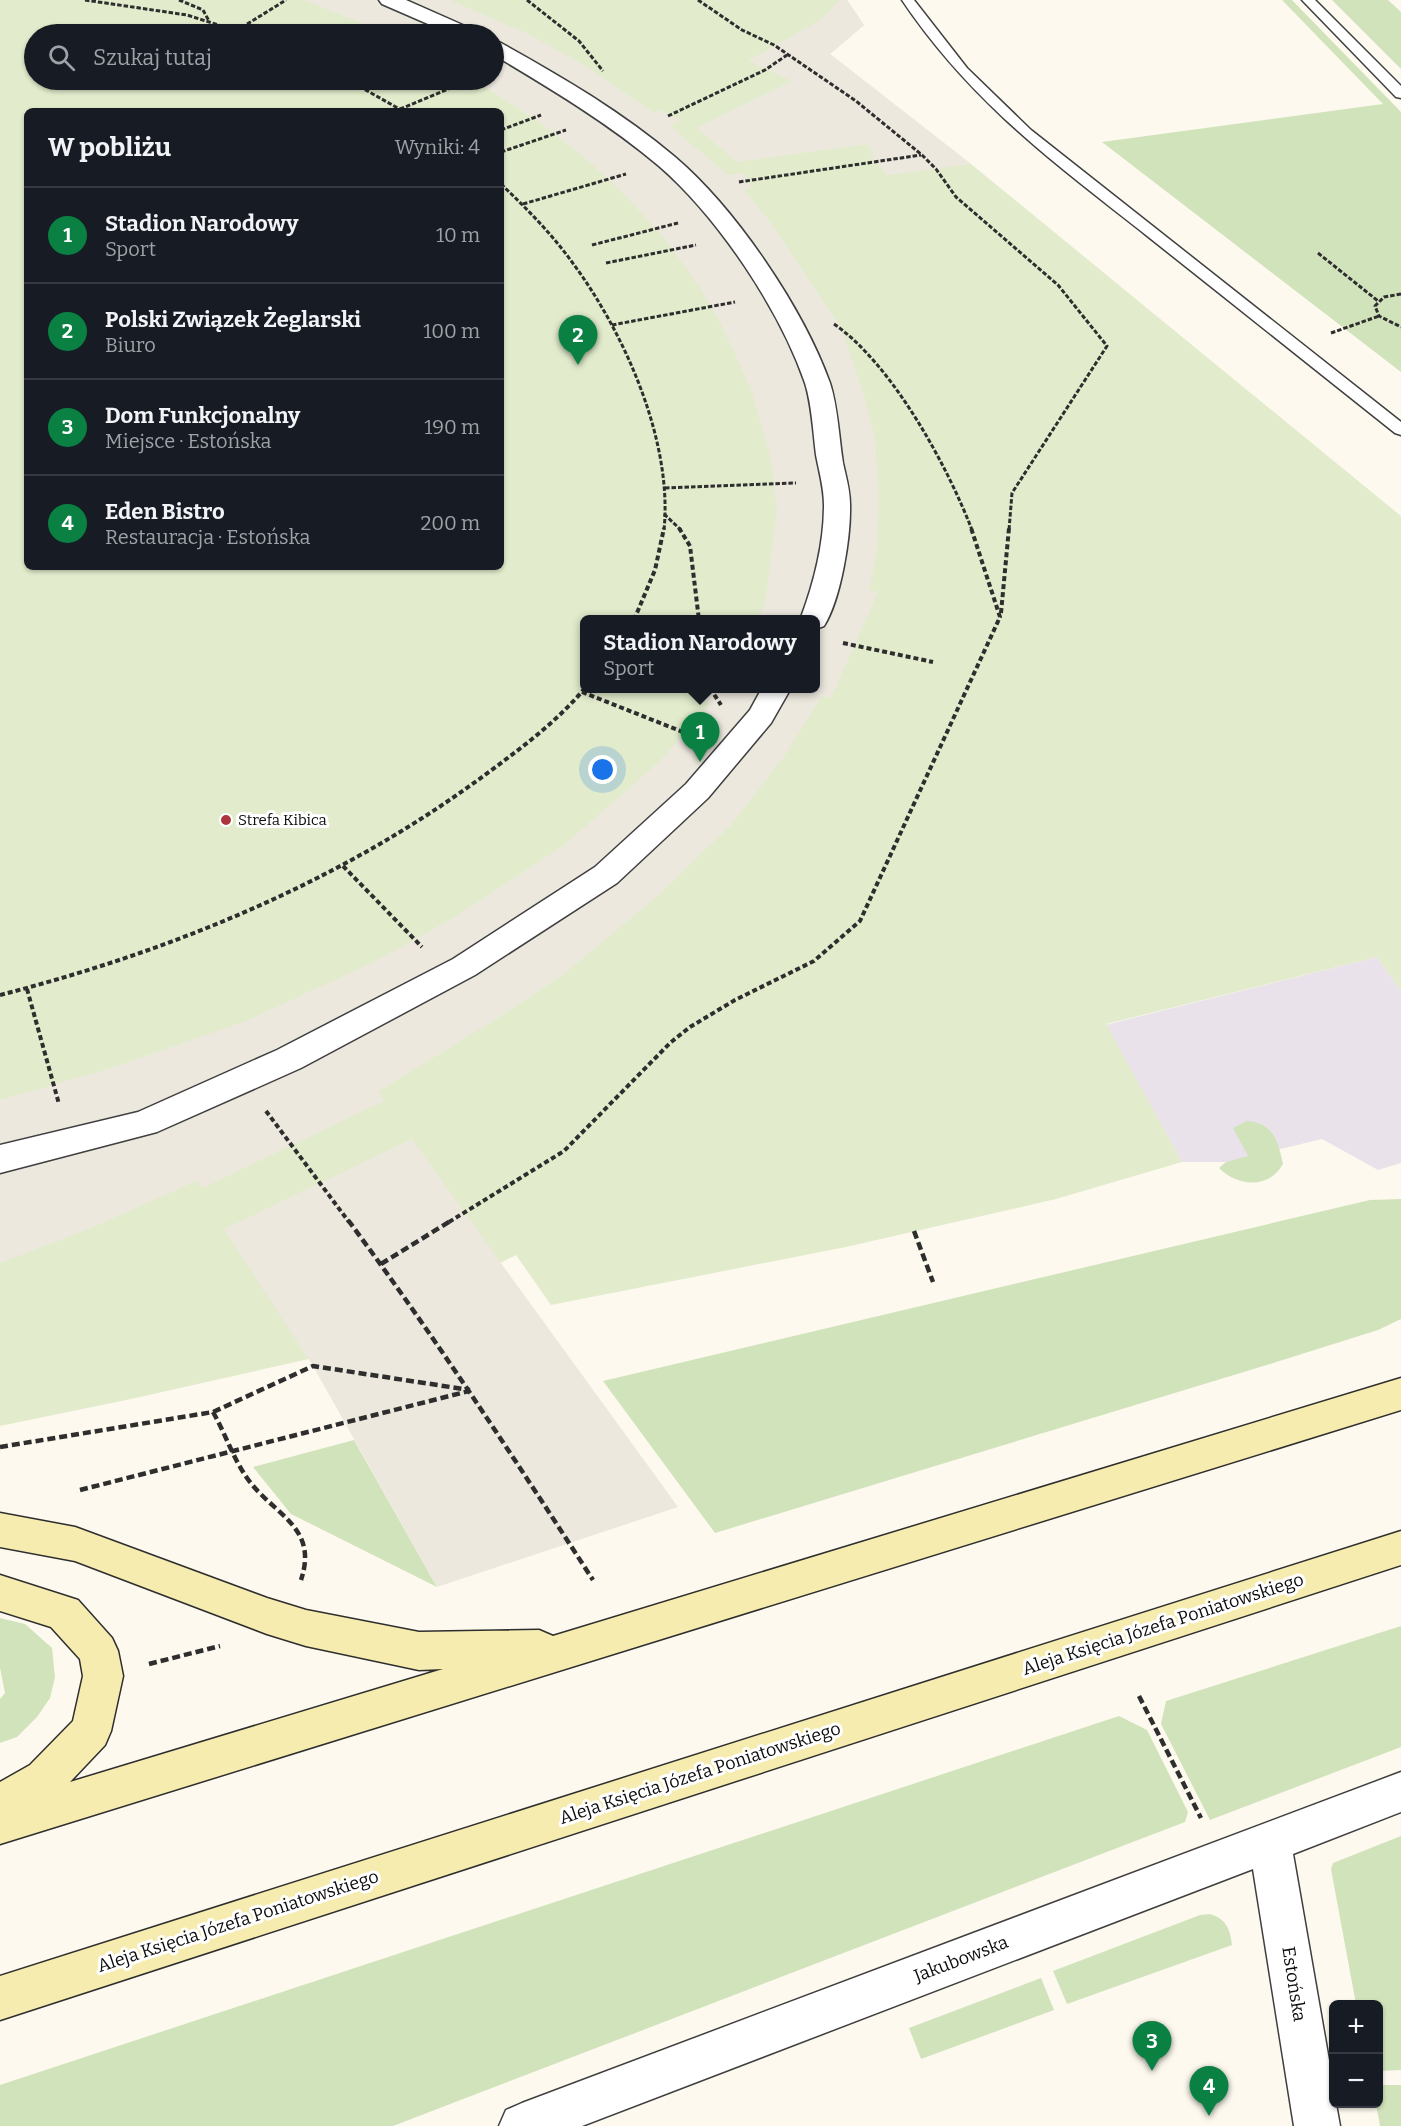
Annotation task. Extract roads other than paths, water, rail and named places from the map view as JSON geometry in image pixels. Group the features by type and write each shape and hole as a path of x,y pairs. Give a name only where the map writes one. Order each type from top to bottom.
{"main road":[{"path":"0,1824 1401,1394"},
{"path":"0,1530 75,1544 267,1616 306,1628 418,1651 576,1648"},
{"name":"Aleja Księcia Józefa Poniatowskiego","path":"0,1998 1401,1548"},
{"path":"0,1593 64,1613 98,1651 103,1676 91,1731 45,1779 0,1804"}],"street":[{"path":"389,0 444,24"},
{"path":"504,53 562,86 618,123 669,163 722,219 765,279 793,327 818,385 837,504 829,579 816,615"},
{"path":"0,1159 145,1123 289,1059 464,967 606,874 698,791 761,716 774,693"},
{"path":"0,1183 70,1142"},
{"name":"Jakubowska","path":"522,2126 1401,1792"},
{"name":"Estońska","path":"1270,1843 1317,2126"}],"lane":[{"path":"908,0 953,63 984,96 1026,133 1401,430"},
{"path":"1308,0 1401,94"}],"place":[{"name":"Polski Związek Żeglarski","path":"578,365"},
{"name":"Stadion Narodowy","path":"700,762"},
{"name":"Strefa Kibica","path":"226,820"},
{"name":"Dom Funkcjonalny","path":"1152,2071"},
{"name":"Eden Bistro","path":"1209,2116"}]}
